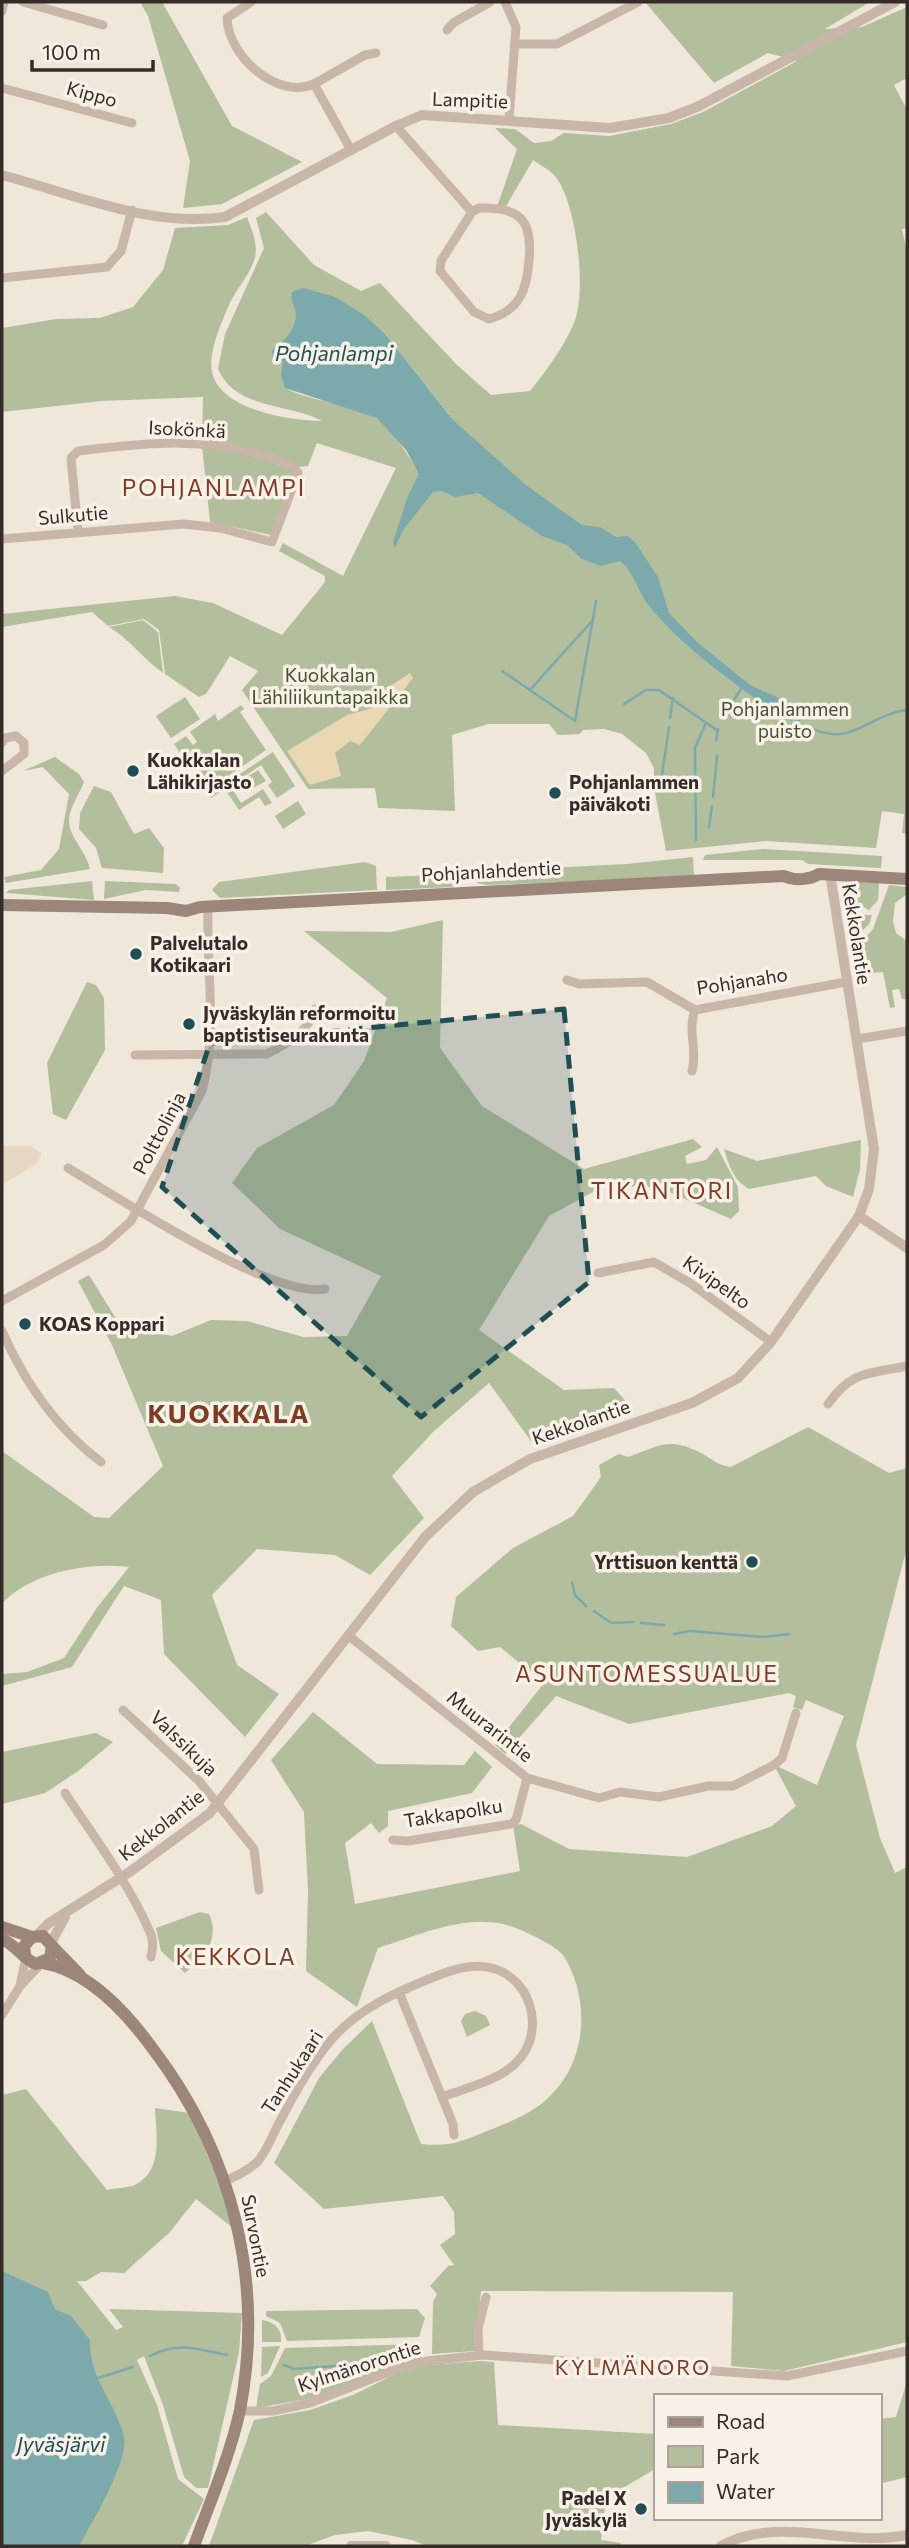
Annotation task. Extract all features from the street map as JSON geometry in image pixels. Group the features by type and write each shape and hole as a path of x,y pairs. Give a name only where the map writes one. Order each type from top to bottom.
{"main road":[{"name":"Pohjanlahdentie","path":"2,905 167,908 186,911 204,906 784,876 791,879 812,878 825,874 907,879"},
{"path":"2,1927 46,1938 51,1944 52,1954 42,1964 32,1963 2,1939"},
{"path":"25,1956 24,1946 34,1936"},
{"name":"Survontie","path":"51,1944 142,2034 170,2070 194,2110 225,2181 243,2248 249,2306 248,2348 239,2411 194,2546"},
{"name":"Survontie","path":"42,1964 80,1975"}],"street":[{"path":"2,10 4,2"},
{"path":"23,2 103,25"},
{"path":"251,2 227,18 227,27 243,59 251,67 289,88 301,90 365,55 376,53"},
{"path":"447,30 453,23 490,2"},
{"path":"505,2 516,27 509,119"},
{"path":"516,44 557,44 638,2"},
{"name":"Lampitie","path":"2,175 132,210 185,220 225,217 396,126 435,114 610,128 669,118 699,106 895,2"},
{"path":"314,84 351,150"},
{"name":"Kippo","path":"2,88 132,123"},
{"path":"396,126 472,212"},
{"path":"480,208 509,210 523,220 531,241 523,294 502,313 489,318 474,312 440,271 441,261 472,212 480,208"},
{"path":"2,278 107,267 121,251 132,210"},
{"name":"Isokönkä","path":"78,532 73,454 137,443 173,442 215,445 261,454 295,467 298,478 272,542"},
{"name":"Sulkutie","path":"2,538 184,524 220,528 272,542"},
{"path":"2,743 5,738 16,736 24,743 24,754 2,771"},
{"name":"Kekkolantie","path":"34,1936 49,1923 120,1879 210,1813 425,1537 473,1492 530,1459 692,1403 720,1390 738,1378 771,1342 859,1216 869,1189 874,1149 857,1039 825,874"},
{"name":"Polttolinja","path":"2,1301 104,1245 131,1221 202,1091 209,1056 204,906"},
{"name":"Pohjanaho","path":"567,980 579,984 647,982 695,1010 846,982"},
{"path":"135,1055 267,1054 286,1044 303,1030 313,1018 316,1009"},
{"path":"692,1071 695,1059 690,1023 695,1010"},
{"path":"857,1039 907,1031"},
{"path":"68,1168 236,1265 302,1288 325,1289"},
{"path":"859,1216 907,1248"},
{"name":"Kivipelto","path":"598,1273 654,1262 690,1283 771,1342"},
{"path":"2,1331 19,1368 38,1396 87,1452 101,1462"},
{"path":"828,1404 843,1383 854,1377 907,1366"},
{"name":"Muurarintie","path":"349,1636 527,1778 600,1798 620,1792 659,1797 708,1786 733,1786 774,1766 782,1758 796,1713"},
{"name":"Valssikuja","path":"123,1710 218,1803 254,1849 259,1889"},
{"name":"Takkapolku","path":"393,1840 408,1841 511,1824 516,1820 527,1778"},
{"path":"65,1793 150,1931 153,1946 151,1957"},
{"name":"Kekkolantie","path":"51,1944 69,1912"},
{"path":"20,1986 25,1956"},
{"path":"2,2015 20,1986 42,1964"},
{"name":"Tanhukaari","path":"225,2181 259,2161 309,2070 332,2038 358,2016 399,1992 471,1966 489,1967 505,1973 524,1991 530,2007 532,2032 526,2049 514,2066 498,2076 442,2097"},
{"path":"399,1992 453,2124 454,2135"},
{"path":"479,2355 478,2329 486,2297"},
{"name":"Kylmänorontie","path":"239,2411 273,2412 310,2403 394,2370 427,2361 479,2355 787,2376 907,2351"},
{"path":"721,2546 755,2533 872,2541 907,2535"},
{"path":"351,2546 386,2546"}],"highlighted area":[{"path":"564,1009 589,1282 421,1417 162,1187 210,1043"}],"green space":[{"path":"140,2 162,2 232,126 302,162 222,204 183,208 190,161 148,16"},
{"path":"645,2 870,2 825,29 862,27 907,7 907,78 894,85 907,110 907,228 902,229 907,252 907,834 902,833 904,814 882,811 876,848 766,841 666,851 654,787 654,768 646,753 622,734 604,729 558,735 549,724 488,724 452,735 455,811 378,808 375,788 308,789 242,690 258,671 230,656 206,694 199,697 165,674 159,630 144,619 108,626 92,612 2,627 2,614 175,596 213,603 282,635 325,582 325,576 279,551 283,543 343,576 396,468 317,443 308,466 298,467 271,535 210,522 202,446 203,397 102,401 2,412 2,328 56,319 100,318 133,307 163,270 175,228 228,225 247,217 255,242 255,258 219,328 212,355 212,372 218,385 228,396 242,404 275,416 322,421 250,399 226,382 218,369 225,334 264,248 256,218 266,212 314,265 361,291 380,283 457,365 491,395 530,391 565,341 574,323 580,291 578,248 563,189 553,174 533,160 505,208 497,207 517,149 495,128 515,129 534,143 551,141 564,133 609,136 671,124 703,112 797,61 768,53 714,83","holes":["386,335 452,418 440,451 416,468 392,432 380,420 285,388"]},
{"path":"143,620 158,632 163,673 109,627"},
{"path":"185,697 200,719 171,738 156,716"},
{"path":"241,705 244,709 240,712 266,750 211,788 186,749 180,753 174,744 186,736 193,745 197,742 190,732 215,714 218,721"},
{"path":"273,752 295,786 277,798 268,785 272,782 261,765 235,783 232,779"},
{"path":"55,757 79,774 84,782 71,809 69,821 90,869 6,883 4,877 41,870 59,849 69,794 43,767 23,771"},
{"path":"258,770 266,781 244,793 239,782"},
{"path":"228,782 241,803 263,789 272,803 265,806 259,797 239,810 225,789 211,798 208,795"},
{"path":"94,786 111,792 134,834 149,828 164,848 163,873 102,868 96,848 79,829 80,813"},
{"path":"298,801 306,814 283,829 275,816"},
{"path":"763,849 882,856 881,868 808,864 802,860 703,860 705,855"},
{"path":"693,857 694,877 487,885 477,883 470,872 627,864"},
{"path":"365,862 376,866 377,890 220,898 212,890 219,882"},
{"path":"459,874 458,884 453,887 386,890 386,877"},
{"path":"92,881 94,900 6,893 9,890"},
{"path":"105,881 176,884 180,888 179,892 146,890 104,899"},
{"path":"858,882 879,883 878,900 869,910 844,896 846,890"},
{"path":"889,885 907,887 907,894 895,903 893,922 896,933 907,941 907,999 902,999 899,989 892,990 895,1007 890,1008 883,972 858,974 855,950 873,929"},
{"path":"848,907 861,915 872,915 869,924 855,938 852,936"},
{"path":"443,920 440,1048 482,1106 584,1169 693,1139 702,1147 685,1156 687,1164 706,1160 717,1147 738,1187 739,1211 731,1219 658,1187 604,1186 549,1216 479,1330 564,1390 614,1388 631,1407 531,1441 489,1383 434,1431 392,1476 424,1518 370,1575 335,1555 257,1549 212,1595 237,1665 279,1694 245,1737 164,1654 161,1600 124,1586 72,1667 2,1686 2,1672 27,1672 64,1658 96,1609 129,1567 97,1566 61,1572 28,1584 2,1604 2,1451 94,1517 109,1518 163,1466 112,1345 78,1281 89,1275 120,1325 172,1336 211,1320 247,1321 303,1337 347,1336 381,1276 280,1229 232,1183 257,1148 334,1105 364,1061 387,998 304,931 391,932"},
{"path":"87,982 96,985 104,998 105,1050 66,1120 53,1114 47,1063"},
{"path":"861,1140 860,1169 853,1197 826,1186 816,1176 749,1189 735,1177 724,1149 757,1161"},
{"path":"808,1427 889,1473 907,1468 907,1547 856,1745 880,1838 895,1873 907,1867 907,2342 784,2371 731,2366 733,2292 481,2291 475,2351 432,2354 433,2302 437,2294 430,2286 448,2266 454,2265 440,2245 455,2234 454,2212 443,2196 324,2209 274,2163 319,2078 342,2050 372,2021 421,2144 440,2145 462,2141 527,2113 544,2102 569,2072 580,2039 577,1986 559,1951 517,1928 487,1922 455,1924 378,1948 357,2007 306,1971 308,1891 304,1812 271,1760 313,1712 377,1764 464,1765 475,1751 492,1767 472,1793 388,1811 388,1826 379,1833 371,1823 345,1843 355,1904 520,1871 513,1826 521,1824 569,1849 687,1857 772,1826 796,1806 776,1769 779,1767 817,1785 844,1716 806,1700 802,1710 793,1707 796,1696 789,1693 629,1724 556,1696 505,1754 495,1745 544,1683 500,1647 478,1651 451,1626 456,1597 513,1548 573,1516 601,1477 599,1465 619,1454 628,1457 656,1446 672,1444 690,1448 719,1464 731,1467"},
{"path":"96,1733 113,1742 78,1771 45,1793 2,1804 2,1752"},
{"path":"200,1912 209,1914 213,1932 204,1954 185,1973 161,1951 156,1928"},
{"path":"475,2011 486,2016 490,2025 467,2037 461,2021 465,2014"},
{"path":"26,2089 107,2190 135,2185 150,2170 157,2140 155,2108 190,2113 219,2183 233,2228 196,2199 170,2232 124,2273 101,2272 86,2281 77,2281 116,2330 123,2327 109,2309 242,2313 239,2352 208,2488 196,2488 184,2477 163,2405 144,2356 137,2360 157,2405 178,2479 204,2499 182,2546 43,2546 2,2308 2,2095"},
{"path":"417,2309 425,2318 419,2337 287,2341 280,2323 266,2316 266,2311"},
{"path":"262,2320 277,2327 281,2342 262,2342"},
{"path":"420,2344 422,2358 308,2399 256,2408 260,2384 271,2376 285,2348"},
{"path":"280,2346 268,2373 261,2377 262,2347"},
{"path":"494,2362 498,2425 654,2434 654,2470 606,2498 601,2540 621,2543 620,2546 427,2546 412,2540 368,2531 335,2535 305,2546 209,2546 254,2420 310,2410 353,2395 395,2374 428,2365"},
{"path":"907,2381 907,2477 881,2484 881,2419 896,2417"}],"sand":[{"path":"410,673 413,678 360,745 350,741 335,753 341,776 310,785 287,751 347,715 373,708 389,687"}],"shaded area":[{"path":"2,1146 31,1146 42,1154 36,1164 2,1185"}],"water":[{"name":"Pohjanlampi","path":"303,288 335,297 364,315 386,335 454,421 527,486 582,525 600,527 616,537 627,536 635,542 658,577 669,613 697,642 750,685 799,709 796,719 791,721 774,712 687,645 649,606 629,571 620,561 601,566 582,559 567,545 542,536 478,493 455,497 442,491 433,492 403,530 395,548 393,542 408,496 419,474 406,450 377,418 285,388 281,375 283,361 273,359 272,350 288,336 295,321 292,292"},
{"name":"Jyväsjärvi","path":"2,2271 48,2292 55,2309 71,2316 90,2340 93,2366 124,2437 121,2461 115,2476 79,2546 2,2546"}],"waterway":[{"path":"502,671 575,721 596,601"},
{"path":"530,690 591,622"},
{"path":"722,718 741,689"},
{"path":"624,704 646,690 659,690 718,731"},
{"path":"670,718 673,698"},
{"path":"809,727 824,733 837,734 907,710"},
{"path":"696,840 695,748 706,723"},
{"path":"662,775 669,727"},
{"path":"716,740 718,729"},
{"path":"713,797 717,756"},
{"path":"709,827 712,806"},
{"path":"572,1582 575,1595 586,1606"},
{"path":"594,1611 611,1623 633,1622"},
{"path":"641,1623 664,1625"},
{"path":"674,1634 690,1631 763,1637 789,1634"},
{"path":"150,2356 160,2351 179,2348 227,2355"},
{"path":"284,2365 294,2369 365,2364 413,2354"},
{"path":"98,2378 133,2367"}],"place":[{"name":"Kuokkalan Lähikirjasto","path":"133,771"},
{"name":"Pohjanlammen päiväkoti","path":"555,793"},
{"name":"Palvelutalo Kotikaari","path":"136,954"},
{"name":"Jyväskylän reformoitu baptistiseurakunta","path":"189,1024"},
{"name":"KOAS Koppari","path":"25,1324"},
{"name":"Yrttisuon kenttä","path":"752,1562"},
{"name":"Padel X Jyväskylä","path":"641,2509"}],"district":[{"name":"POHJANLAMPI","path":"214,488"},
{"name":"TIKANTORI","path":"662,1191"},
{"name":"KUOKKALA","path":"229,1414"},
{"name":"ASUNTOMESSUALUE","path":"647,1674"},
{"name":"KEKKOLA","path":"236,1957"},
{"name":"KYLMÄNORO","path":"633,2368"}],"park label":[{"name":"Kuokkalan Lähiliikuntapaikka","path":"330,686"},
{"name":"Pohjanlammen puisto","path":"785,720"}]}
